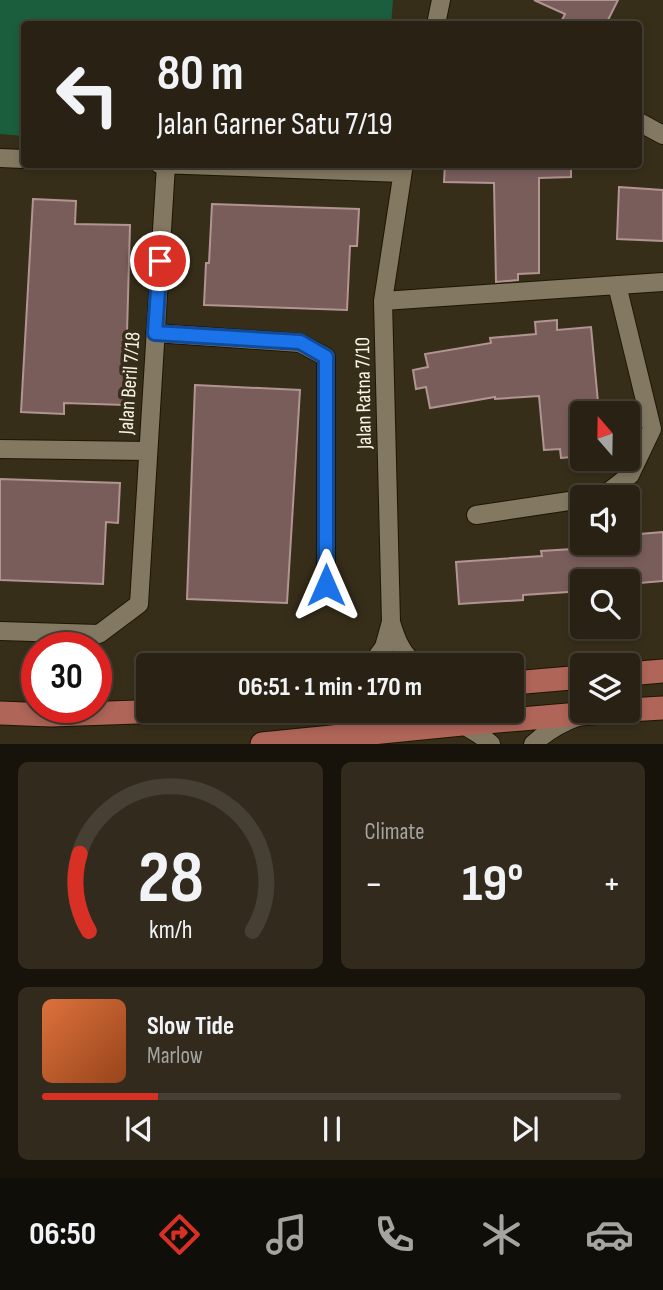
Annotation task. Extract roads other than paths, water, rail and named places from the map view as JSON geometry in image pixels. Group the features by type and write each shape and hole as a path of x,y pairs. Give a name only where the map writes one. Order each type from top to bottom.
{"main road":[{"path":"640,673 663,671"},
{"path":"524,682 570,678"},
{"path":"640,709 663,708"},
{"path":"0,713 51,715 136,712"},
{"path":"262,744 570,715"}],"street":[{"path":"437,21 441,0"},
{"path":"642,124 663,135"},
{"path":"0,158 21,159"},
{"name":"Jalan Beril 7/18","path":"0,631 99,634 139,604 166,168"},
{"path":"344,168 403,169"},
{"name":"Jalan Ratna 7/10","path":"403,169 383,301 391,622 404,653"},
{"path":"383,301 663,282"},
{"path":"617,285 658,435 631,475 618,485"},
{"path":"155,333 300,342 326,357 326,585"},
{"path":"0,449 148,451"},
{"path":"475,515 570,501"},
{"name":"Jalan Ratna 7/10","path":"380,653 391,622"},
{"path":"533,744 570,720"},
{"path":"462,724 491,744"}]}
